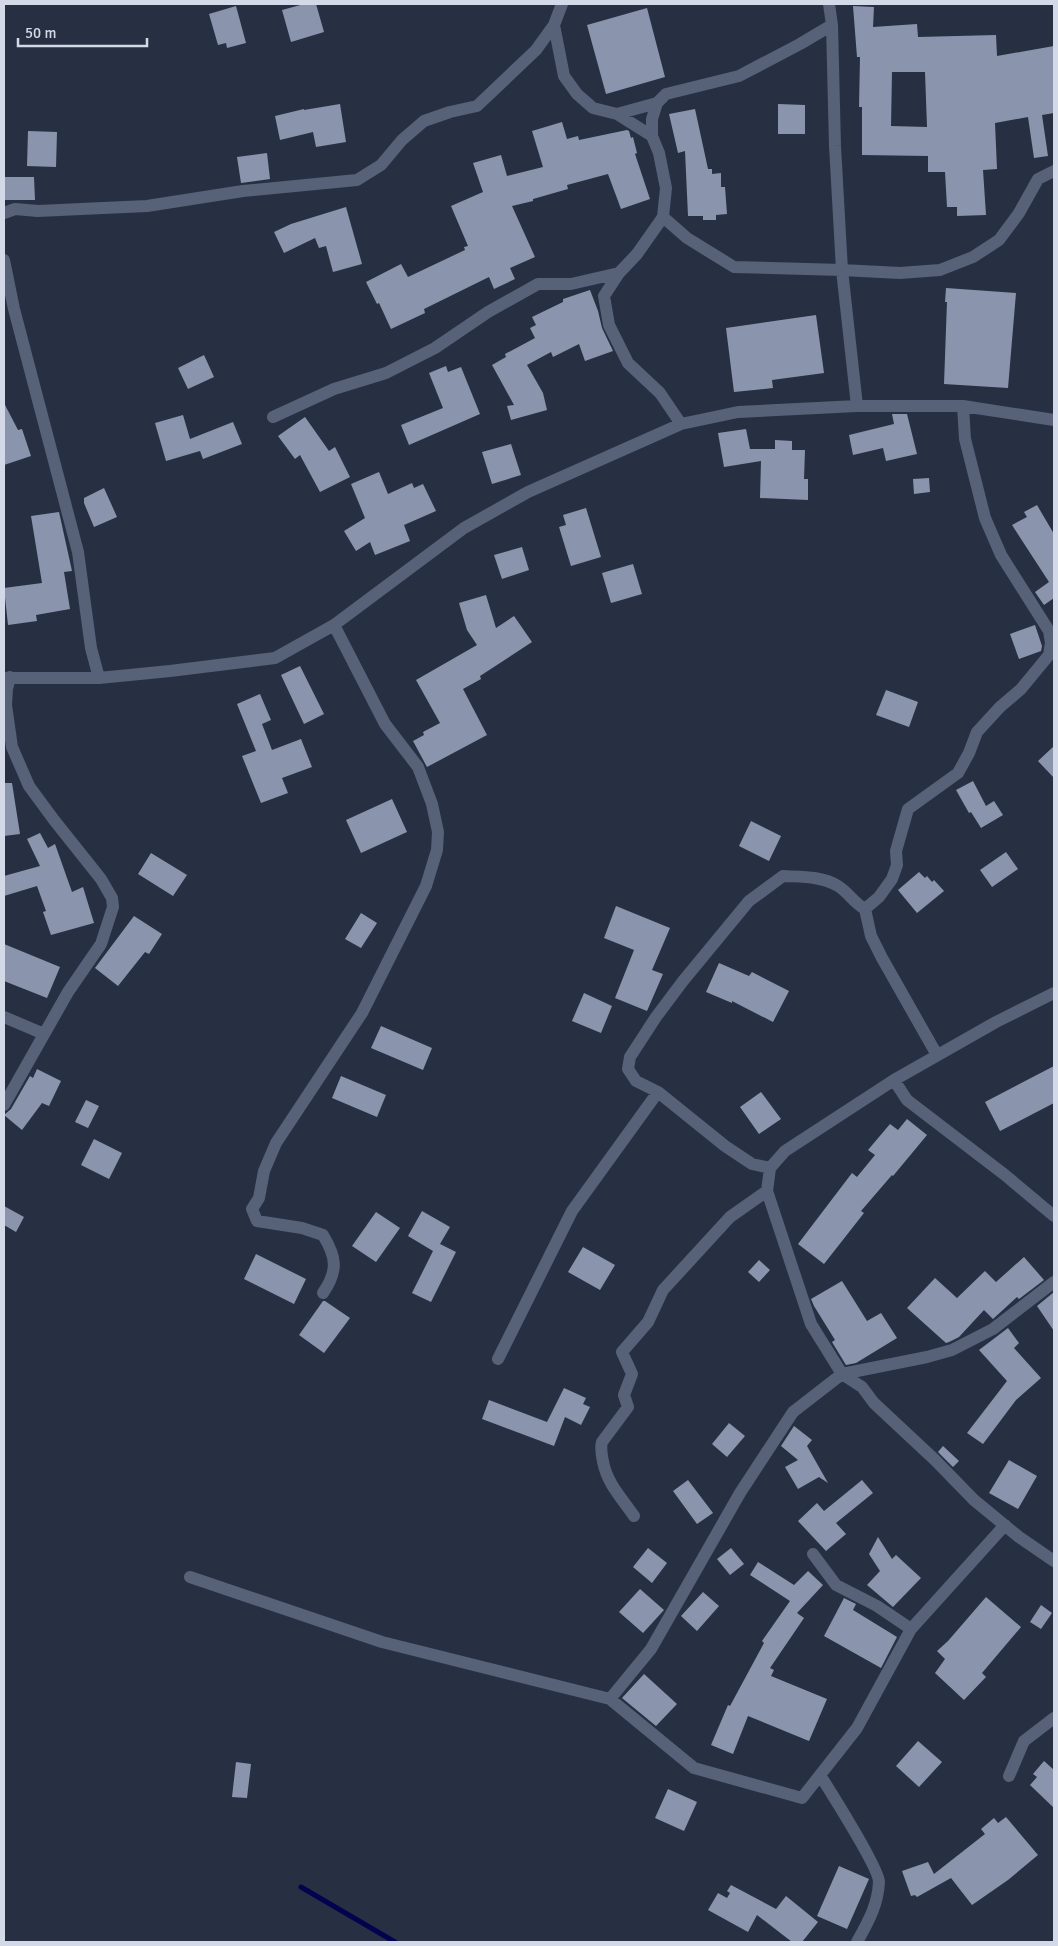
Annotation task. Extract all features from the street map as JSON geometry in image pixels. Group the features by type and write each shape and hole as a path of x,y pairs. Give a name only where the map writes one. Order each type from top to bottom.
{"street":[{"path":"4,213 15,209 38,211 147,206 242,191 357,180 381,165 402,140 424,121 450,112 477,106 536,50 554,25 562,4"},
{"path":"828,4 832,24 835,146 842,270 857,406"},
{"path":"680,424 660,393 628,363 609,325 604,296 619,273 637,254 663,217 666,188 659,154 652,136 652,119 657,103 666,94 739,76 800,44 832,24"},
{"path":"554,25 564,76 577,94 593,108 617,114 652,136"},
{"path":"617,114 657,103"},
{"path":"663,217 687,238 734,267 900,273 940,270 972,256 999,240 1019,213 1038,179 1054,171"},
{"path":"4,260 14,310 78,552 91,648 98,678"},
{"path":"274,417 334,389 386,373 435,348 488,312 538,284 571,284 619,273"},
{"path":"4,1105 68,992 101,944 113,907 112,898 101,879 54,820 30,786 12,747 6,705 7,677 98,678 170,672 275,658 334,624 464,528 528,492 680,424 738,412 857,406 963,406 1054,420"},
{"path":"866,909 879,897 892,879 897,865 896,851 908,809 958,773 977,732 1000,707 1021,689 1049,655 1051,643 1049,631 1001,555 985,518 965,439 963,406"},
{"path":"323,1293 331,1282 334,1262 332,1250 323,1235 302,1228 257,1221 252,1208 259,1198 264,1171 276,1143 362,1013 426,886 437,850 438,832 432,804 418,767 385,724 334,624"},
{"path":"770,1168 752,1164 725,1146 658,1092 636,1081 628,1068 630,1057 656,1017 683,981 749,901 783,876 818,879 838,886 857,904 866,909"},
{"path":"866,909 871,936 937,1055"},
{"path":"1054,993 996,1022 894,1080 785,1151 770,1168 767,1191 811,1324 842,1374 862,1387 874,1403 935,1460 974,1500 1054,1561"},
{"path":"4,1016 44,1034"},
{"path":"894,1080 907,1100 1006,1175 1054,1216"},
{"path":"498,1359 572,1211 658,1092"},
{"path":"634,1516 606,1476 600,1447 628,1407 624,1395 632,1374 622,1352 648,1322 664,1290 730,1217 767,1191"},
{"path":"610,1699 651,1649 740,1493 793,1412 842,1374 927,1357 952,1350 993,1329 1054,1282"},
{"path":"190,1577 382,1642 610,1699 694,1768 802,1798 857,1728 911,1629 1005,1525"},
{"path":"813,1554 836,1585 877,1606 911,1629"},
{"path":"1010,1776 1024,1741 1054,1718"},
{"path":"820,1775 864,1849 879,1879 876,1907 857,1942"}],"building":[{"path":"304,4 316,4 324,32 291,42 282,10"},
{"path":"236,6 246,43 227,48 226,43 218,45 209,14"},
{"path":"853,6 874,7 873,27 917,24 918,37 996,35 997,56 1054,46 1054,113 1042,115 1048,156 1034,158 1028,117 995,123 997,169 983,170 986,215 957,216 957,207 947,207 945,172 928,172 928,156 862,155 862,107 859,107 860,57 857,57","holes":["892,72 925,72 927,127 891,126"]},
{"path":"647,8 665,77 606,94 587,25"},
{"path":"340,104 346,142 316,147 313,132 280,140 275,116 304,109"},
{"path":"778,104 805,105 805,134 778,134"},
{"path":"695,109 708,169 712,169 712,174 721,173 721,187 725,187 727,214 716,215 716,220 703,220 703,216 688,216 685,151 678,153 669,114"},
{"path":"562,122 567,139 578,136 579,140 629,131 631,138 633,137 637,153 635,154 650,199 621,209 608,174 567,185 568,189 512,206 535,257 510,268 515,279 494,289 489,277 424,309 425,313 391,329 379,303 377,304 366,282 401,264 408,277 465,250 464,247 468,246 451,206 483,192 473,163 501,155 507,176 543,167 532,131"},
{"path":"28,131 57,132 56,167 27,166"},
{"path":"267,153 270,179 241,183 237,157"},
{"path":"4,177 34,177 35,200 4,200"},
{"path":"346,207 362,264 333,272 326,246 319,248 315,238 284,253 274,232 291,224"},
{"path":"946,288 1016,293 1008,388 944,384"},
{"path":"590,290 602,328 613,351 585,361 579,344 553,357 551,352 527,365 543,393 547,410 511,420 507,406 514,405 492,365 506,357 505,354 535,338 530,328 536,325 532,317 563,302 563,299"},
{"path":"816,315 824,373 772,380 773,388 734,392 726,328"},
{"path":"204,355 214,377 188,389 178,368"},
{"path":"446,366 448,372 461,367 480,414 409,445 401,425 443,408 429,373"},
{"path":"4,403 18,430 22,429 31,456 4,465"},
{"path":"892,414 907,414 917,454 886,461 883,448 853,455 849,435 894,424"},
{"path":"183,415 190,439 233,422 242,444 203,459 200,451 166,461 155,423"},
{"path":"305,417 329,451 335,447 350,477 320,492 300,455 295,459 278,436"},
{"path":"746,429 750,449 775,449 775,440 792,441 792,450 805,450 804,479 808,479 808,500 760,498 761,461 724,467 718,433"},
{"path":"511,444 521,475 492,484 482,452"},
{"path":"379,472 388,494 412,483 414,488 423,484 436,511 404,525 410,541 375,555 370,542 356,551 344,531 365,518 351,484"},
{"path":"929,478 930,492 914,494 913,479"},
{"path":"104,488 117,517 94,527 84,503 84,498"},
{"path":"1037,505 1054,534 1054,598 1044,605 1035,592 1049,582 1012,525 1027,517 1024,512"},
{"path":"586,508 601,557 571,566 559,527 566,525 563,515"},
{"path":"59,512 72,571 64,572 70,609 36,615 37,621 8,625 4,588 42,583 31,516"},
{"path":"522,547 529,570 502,579 494,555"},
{"path":"633,564 642,594 611,603 602,573"},
{"path":"486,595 496,628 514,616 532,642 480,676 481,679 463,689 487,735 427,767 413,741 424,735 423,732 440,723 416,680 477,645 467,630 459,603"},
{"path":"1035,625 1042,646 1041,651 1019,659 1010,634"},
{"path":"300,666 324,714 304,724 281,675"},
{"path":"886,690 918,702 909,727 876,715"},
{"path":"260,694 271,720 262,724 272,750 301,739 312,767 282,778 288,793 261,803 242,756 256,751 237,704"},
{"path":"1054,746 1054,778 1038,761"},
{"path":"973,781 986,806 994,801 1003,815 981,828 971,812 969,813 956,790"},
{"path":"4,783 12,783 20,834 4,836"},
{"path":"392,799 407,832 361,853 346,820"},
{"path":"751,821 781,836 769,861 739,846"},
{"path":"40,833 48,848 55,844 72,892 83,887 94,923 51,935 43,912 46,911 37,886 4,896 4,876 40,866 27,839"},
{"path":"1006,852 1018,869 992,887 980,870"},
{"path":"151,853 187,875 173,896 138,874"},
{"path":"919,872 925,878 927,876 932,882 934,880 944,891 917,913 898,890"},
{"path":"616,906 670,928 652,970 663,974 647,1011 615,998 634,950 604,938"},
{"path":"361,913 377,923 361,948 345,939"},
{"path":"134,916 162,934 149,954 145,952 118,986 95,968"},
{"path":"4,944 60,967 47,998 4,981"},
{"path":"719,963 749,976 752,972 789,991 773,1022 732,1001 732,1003 706,992"},
{"path":"584,993 612,1006 601,1033 572,1021"},
{"path":"381,1026 432,1048 423,1070 371,1048"},
{"path":"1054,1066 1054,1103 1000,1131 985,1102"},
{"path":"37,1069 61,1081 49,1106 42,1103 22,1130 4,1115 11,1109 30,1076 33,1078"},
{"path":"341,1076 386,1095 377,1117 332,1098"},
{"path":"761,1092 781,1119 759,1134 740,1107"},
{"path":"86,1100 99,1106 88,1128 75,1122"},
{"path":"907,1119 927,1135 861,1211 864,1213 824,1264 798,1244 852,1173 857,1177 875,1155 868,1150 890,1124 898,1130"},
{"path":"94,1139 122,1153 109,1179 81,1165"},
{"path":"4,1206 24,1217 16,1232 4,1225"},
{"path":"422,1211 450,1227 440,1244 456,1252 431,1302 412,1293 433,1251 408,1236"},
{"path":"376,1212 400,1228 376,1262 352,1246"},
{"path":"583,1247 615,1265 600,1290 568,1272"},
{"path":"256,1254 306,1279 294,1304 244,1279"},
{"path":"1024,1257 1044,1280 1019,1299 1017,1297 993,1319 984,1310 959,1337 949,1342 946,1343 907,1308 935,1278 957,1298 985,1271 996,1282"},
{"path":"759,1260 770,1270 759,1282 748,1272"},
{"path":"842,1281 867,1321 881,1313 897,1338 856,1363 846,1365 832,1342 835,1340 811,1299"},
{"path":"1054,1292 1054,1331 1037,1306"},
{"path":"323,1301 350,1318 324,1353 299,1335"},
{"path":"1008,1328 1019,1343 1014,1348 1041,1378 1016,1400 983,1444 967,1433 1007,1381 979,1350"},
{"path":"564,1388 586,1398 583,1404 590,1407 581,1425 565,1417 554,1446 482,1419 489,1400 547,1422"},
{"path":"729,1423 745,1436 727,1457 712,1444"},
{"path":"794,1426 812,1440 807,1446 828,1483 819,1477 798,1489 785,1467 798,1460 781,1446"},
{"path":"943,1446 959,1461 953,1467 938,1452"},
{"path":"1009,1460 1037,1476 1018,1509 989,1493"},
{"path":"688,1480 713,1513 697,1524 673,1491"},
{"path":"862,1480 873,1493 836,1523 846,1534 826,1551 798,1521 817,1503 824,1511"},
{"path":"878,1537 892,1559 896,1555 921,1578 893,1607 867,1585 880,1571 869,1554"},
{"path":"648,1548 667,1563 652,1583 633,1567"},
{"path":"731,1548 744,1564 730,1575 717,1559"},
{"path":"758,1562 794,1585 808,1571 823,1585 797,1613 804,1618 770,1668 774,1670 771,1676 827,1699 809,1741 748,1716 733,1754 711,1745 728,1705 730,1706 764,1643 762,1641 790,1601 750,1575"},
{"path":"640,1589 664,1610 643,1633 619,1612"},
{"path":"703,1592 719,1606 697,1631 681,1616"},
{"path":"986,1597 1021,1627 982,1673 986,1677 964,1700 935,1673 945,1659 937,1651"},
{"path":"844,1598 856,1604 853,1610 897,1637 881,1668 824,1636"},
{"path":"1041,1605 1052,1613 1041,1629 1030,1622"},
{"path":"644,1674 677,1704 656,1726 622,1698"},
{"path":"918,1741 942,1762 919,1787 896,1766"},
{"path":"1044,1761 1054,1770 1054,1808 1030,1785 1037,1777 1033,1774"},
{"path":"236,1762 251,1764 247,1798 232,1797"},
{"path":"668,1789 697,1802 684,1831 655,1818"},
{"path":"1006,1817 1038,1855 1008,1880 972,1905 951,1878 917,1897 915,1895 911,1896 902,1871 928,1862 934,1874 985,1834 981,1829 994,1818 998,1823"},
{"path":"839,1866 869,1879 847,1929 817,1916"},
{"path":"731,1885 776,1909 786,1896 818,1922 802,1942 792,1942 757,1915 748,1932 708,1910 718,1893 727,1898 730,1893 727,1891"}],"waterway":[{"path":"301,1887 395,1942"}]}
